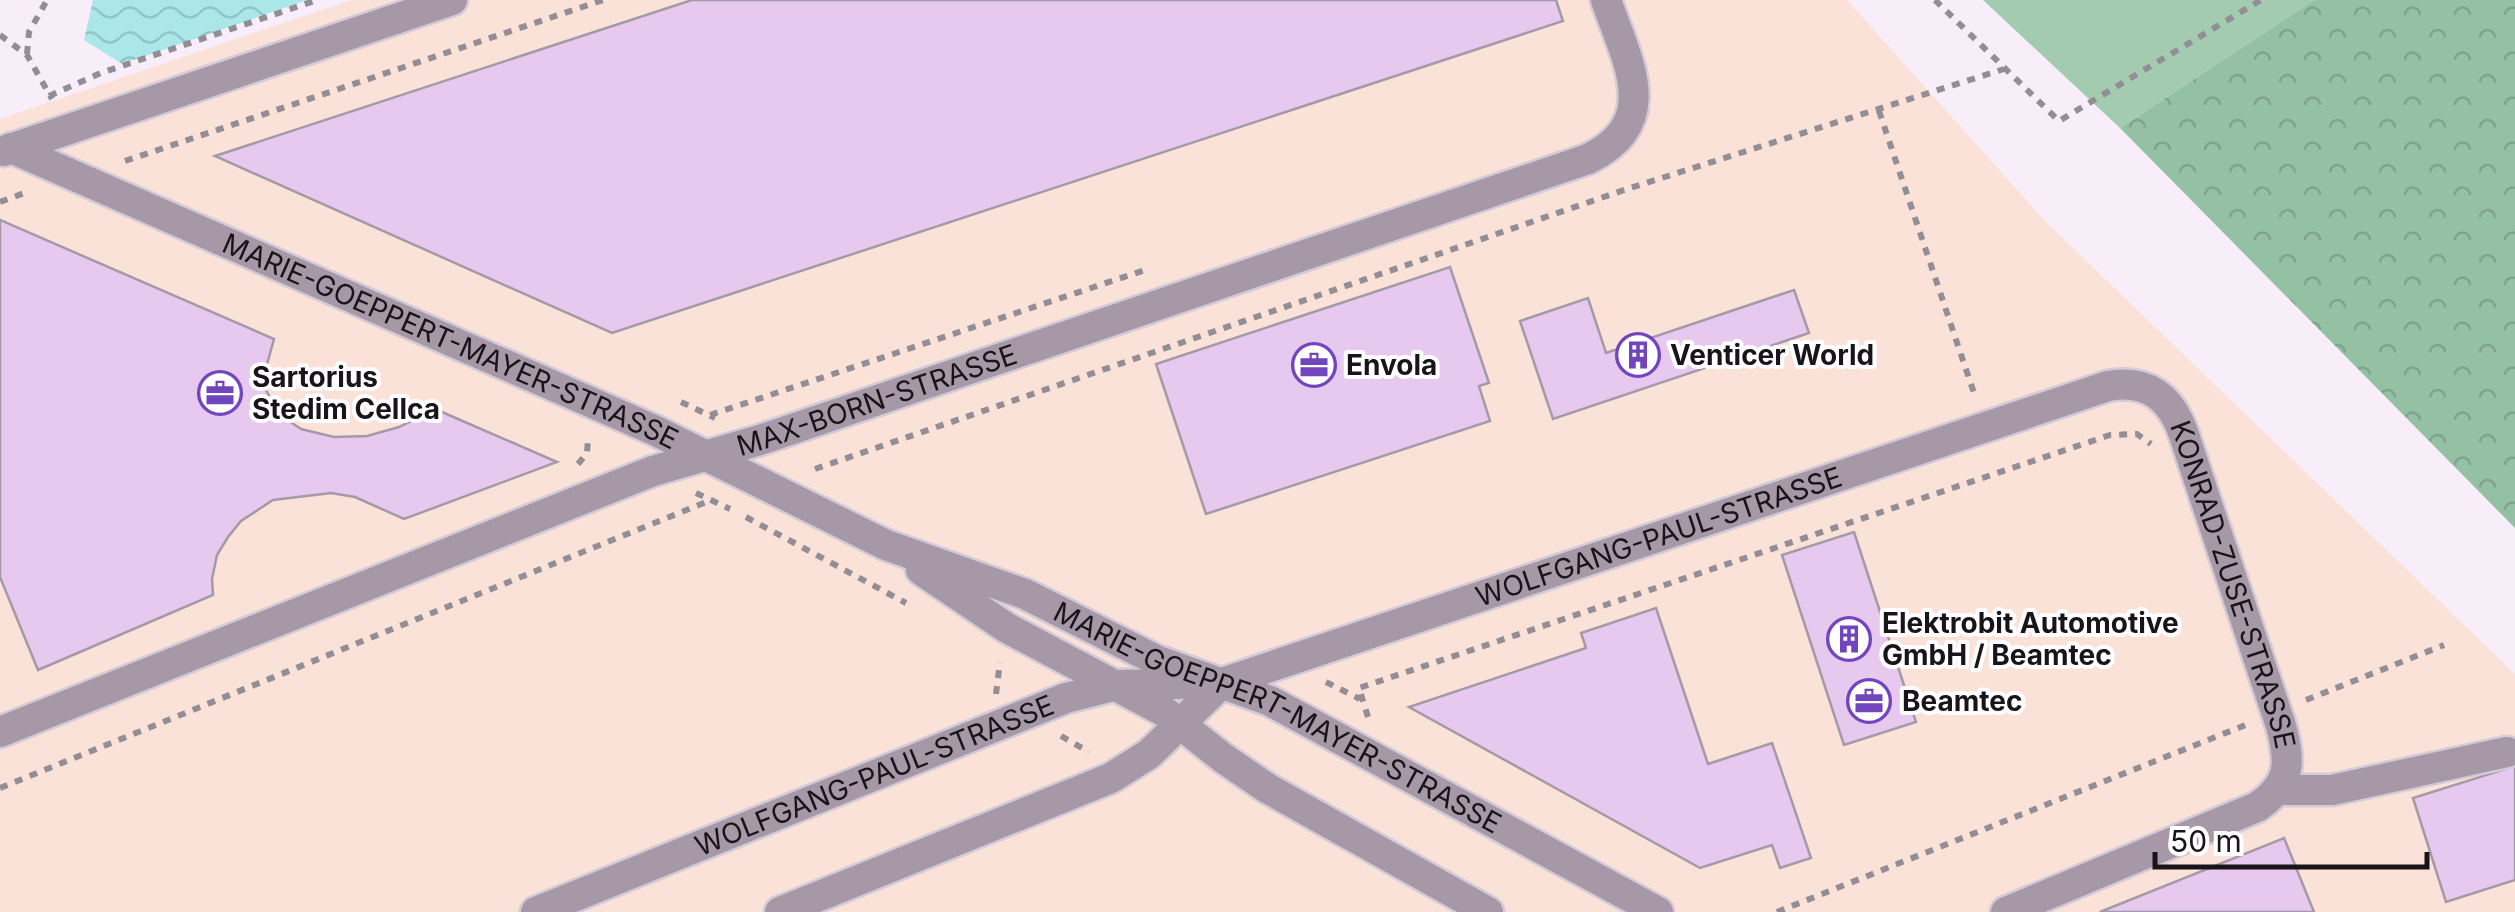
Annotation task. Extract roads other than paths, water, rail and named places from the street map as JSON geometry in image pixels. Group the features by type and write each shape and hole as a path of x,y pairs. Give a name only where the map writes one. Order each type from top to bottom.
{"street":[{"path":"5,150 452,0"},
{"name":"MAX-BORN-STRASSE","path":"0,732 653,471 778,434 1600,153 1625,133 1635,101 1629,66 1606,0"},
{"name":"MARIE-GOEPPERT-MAYER-STRASSE","path":"5,150 76,176 705,454 886,546 1007,628 1117,685 1180,724 1254,780 1488,912"},
{"name":"KONRAD-ZUSE-STRASSE","path":"2006,912 2243,814 2279,790 2285,778 2287,753 2276,712 2177,415 2164,398 2144,386 2121,384 2096,390"},
{"name":"WOLFGANG-PAUL-STRASSE","path":"536,912 1066,698 1117,685 1222,683 2096,390"},
{"name":"MARIE-GOEPPERT-MAYER-STRASSE","path":"886,546 1024,594 1125,646 1306,718 1658,912"},
{"name":"WOLFGANG-PAUL-STRASSE","path":"780,912 1124,772 1222,683"},
{"path":"2279,790 2332,790 2507,752"}],"water":[{"path":"93,0 307,0 122,64 84,40"}],"place":[{"name":"Venticer World","path":"1638,355"},
{"name":"Envola","path":"1314,365"},
{"name":"Sartorius Stedim Cellca","path":"220,393"},
{"name":"Elektrobit Automotive GmbH / Beamtec","path":"1849,639"},
{"name":"Beamtec","path":"1869,701"}]}
